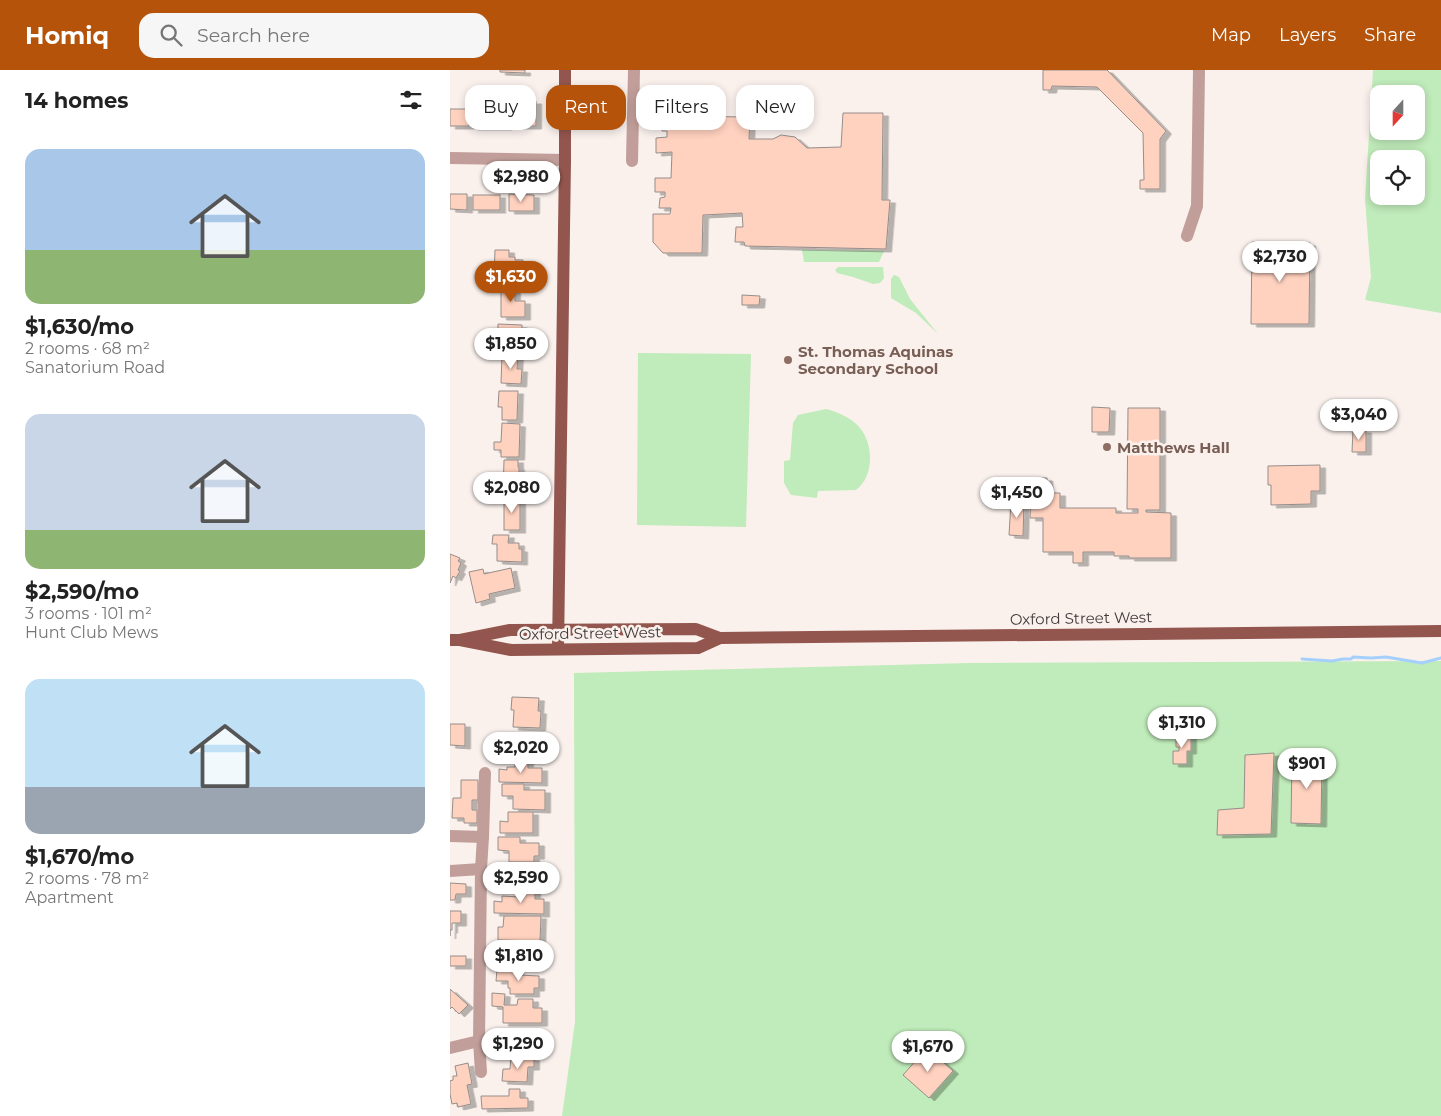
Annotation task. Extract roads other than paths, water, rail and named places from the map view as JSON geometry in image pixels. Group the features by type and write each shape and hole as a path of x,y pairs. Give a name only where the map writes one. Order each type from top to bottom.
{"main road":[{"path":"558,650 565,70"},
{"name":"Oxford Street West","path":"455,640 510,630 696,629 720,638 1441,631"},
{"name":"Oxford Street West","path":"455,640 511,650 558,650 698,648 720,638"}],"street":[{"path":"632,161 634,70"},
{"path":"1187,236 1197,206 1200,70"},
{"path":"450,158 565,160"},
{"path":"481,1072 478,1041 485,773"},
{"path":"450,836 484,837"},
{"path":"450,871 481,869"},
{"path":"450,1048 478,1041"}],"waterway":[{"path":"1302,659 1332,661 1351,659 1353,657 1386,657 1422,663 1441,658"}],"place":[{"name":"St. Thomas Aquinas Secondary School","path":"788,360"},
{"name":"Matthews Hall","path":"1107,447"}]}
